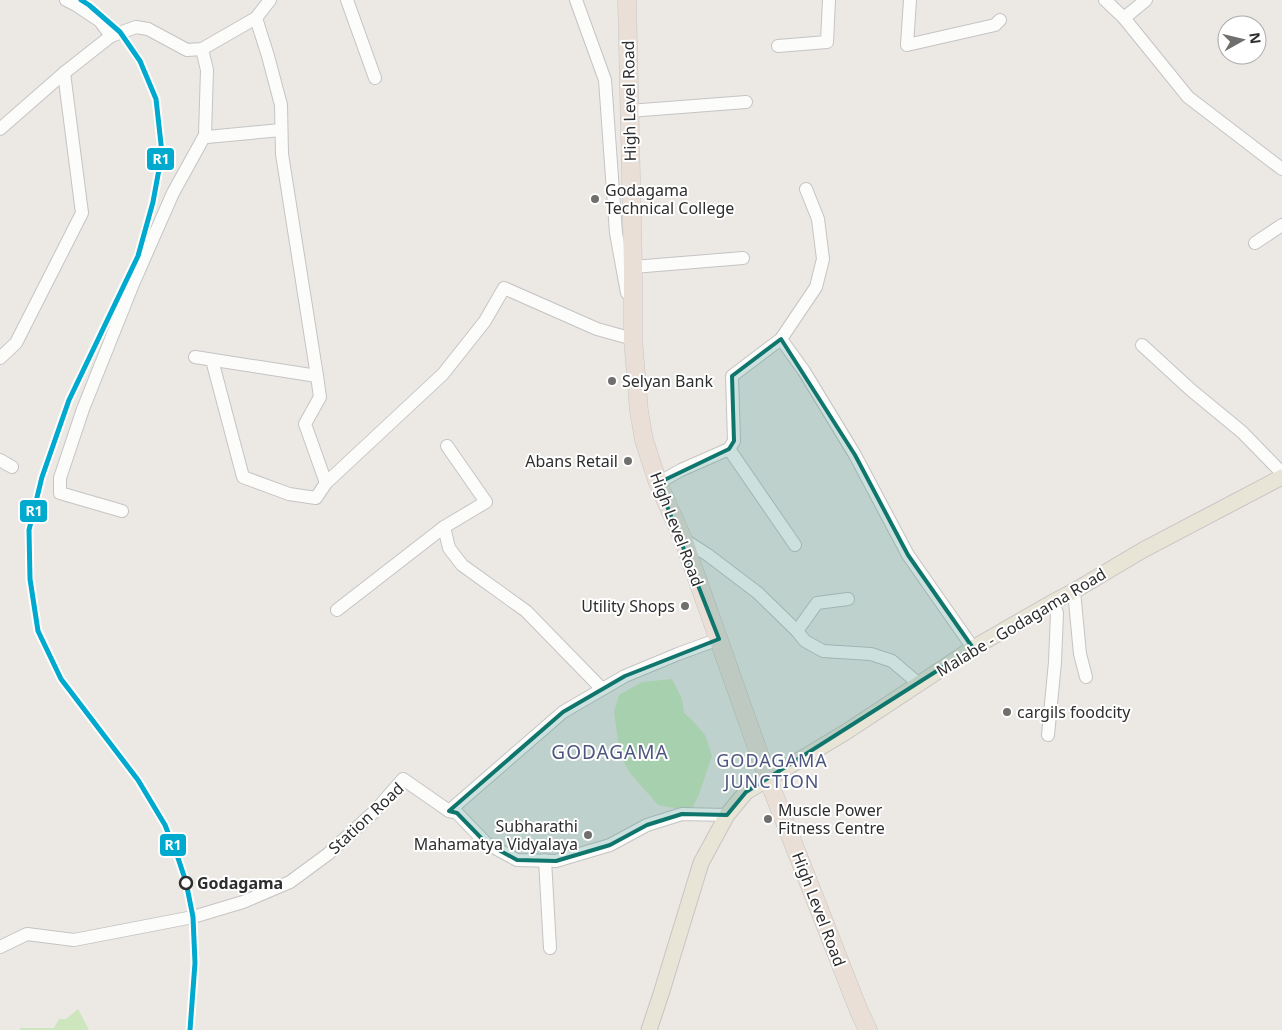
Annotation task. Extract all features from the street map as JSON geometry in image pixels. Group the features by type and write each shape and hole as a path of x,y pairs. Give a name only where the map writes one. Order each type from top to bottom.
{"highway":[{"name":"High Level Road","path":"627,0 633,332 639,411 644,440 658,483 683,539 768,779 868,1030"}],"main road":[{"name":"Malabe - Godagama Road","path":"649,1030 701,863 726,814 746,792 846,732 973,648 1143,550 1282,477"}],"street":[{"path":"66,0 76,4 100,21 111,36"},
{"path":"0,129 64,73 111,36 136,27 148,29 188,50 202,49 256,18 270,0"},
{"path":"347,0 375,78"},
{"path":"212,360 243,478 289,494 316,498 326,484 443,374 485,321 504,288 597,329 633,332 616,233 605,80 576,0"},
{"path":"778,46 827,42 829,0"},
{"path":"910,0 908,45 995,25 1000,20"},
{"path":"1105,0 1124,18 1188,98 1282,169"},
{"path":"1124,18 1146,0"},
{"path":"256,18 280,105 282,154 320,397 305,424 326,484"},
{"path":"122,511 60,493 60,478 83,409 133,284 173,193 205,135 207,70 202,49"},
{"path":"0,358 16,343 82,213 64,73"},
{"path":"629,111 746,102"},
{"path":"205,135 207,137 281,130"},
{"path":"658,483 681,470 729,449 734,441 732,376 781,339 816,287 823,259 818,219 806,189"},
{"path":"1255,244 1282,225"},
{"path":"633,267 743,258"},
{"path":"781,339 804,371 855,455 908,555 973,648"},
{"path":"1142,345 1191,390 1242,432 1282,473"},
{"path":"195,357 317,376"},
{"path":"337,610 444,526 486,502 447,446"},
{"path":"729,449 795,545"},
{"path":"0,460 12,467"},
{"path":"444,526 449,548 462,565 526,611 602,689"},
{"path":"683,539 708,555 758,593 805,641 823,651 871,654 892,661 918,684"},
{"path":"1074,591 1080,654 1086,677"},
{"path":"797,631 817,603 848,599"},
{"path":"1048,734 1055,662 1057,613 1053,602"},
{"path":"448,811 563,712 625,676 719,639"},
{"name":"Station Road","path":"0,947 27,934 74,940 193,917 243,902 290,882 328,854 375,811 403,779 448,811"},
{"path":"448,811 457,813 486,843 517,860 556,861 610,846 647,825 682,814 726,814"},
{"path":"545,860 550,948"}],"highlighted area":[{"path":"781,339 855,455 908,555 973,648 746,792 727,815 682,814 647,825 610,845 556,861 517,860 486,843 457,813 449,811 563,712 625,676 719,639 658,483 729,449 734,441 732,376"}],"green space":[{"path":"672,679 682,699 684,713 705,735 712,756 693,807 679,809 658,805 630,773 620,755 614,712 619,695 642,682"},
{"path":"78,1009 89,1030 20,1030 20,1028 54,1028 59,1019 66,1019"}],"transit line":[{"name":"R1","path":"81,0 120,32 140,61 156,99 162,153 153,202 138,256 69,400 42,477 29,530 30,579 38,631 61,679 138,780 165,825 178,858 186,882 193,917 195,963 190,1030"}],"place":[{"name":"Godagama Technical College","path":"595,199"},
{"name":"Selyan Bank","path":"612,381"},
{"name":"Abans Retail","path":"628,461"},
{"name":"Utility Shops","path":"685,606"},
{"name":"cargils foodcity","path":"1007,712"},
{"name":"Muscle Power Fitness Centre","path":"768,819"},
{"name":"Subharathi Mahamatya Vidyalaya","path":"588,835"},
{"name":"Godagama","path":"186,883"}],"district":[{"name":"GODAGAMA","path":"610,752"},
{"name":"GODAGAMA JUNCTION","path":"772,771"}]}
